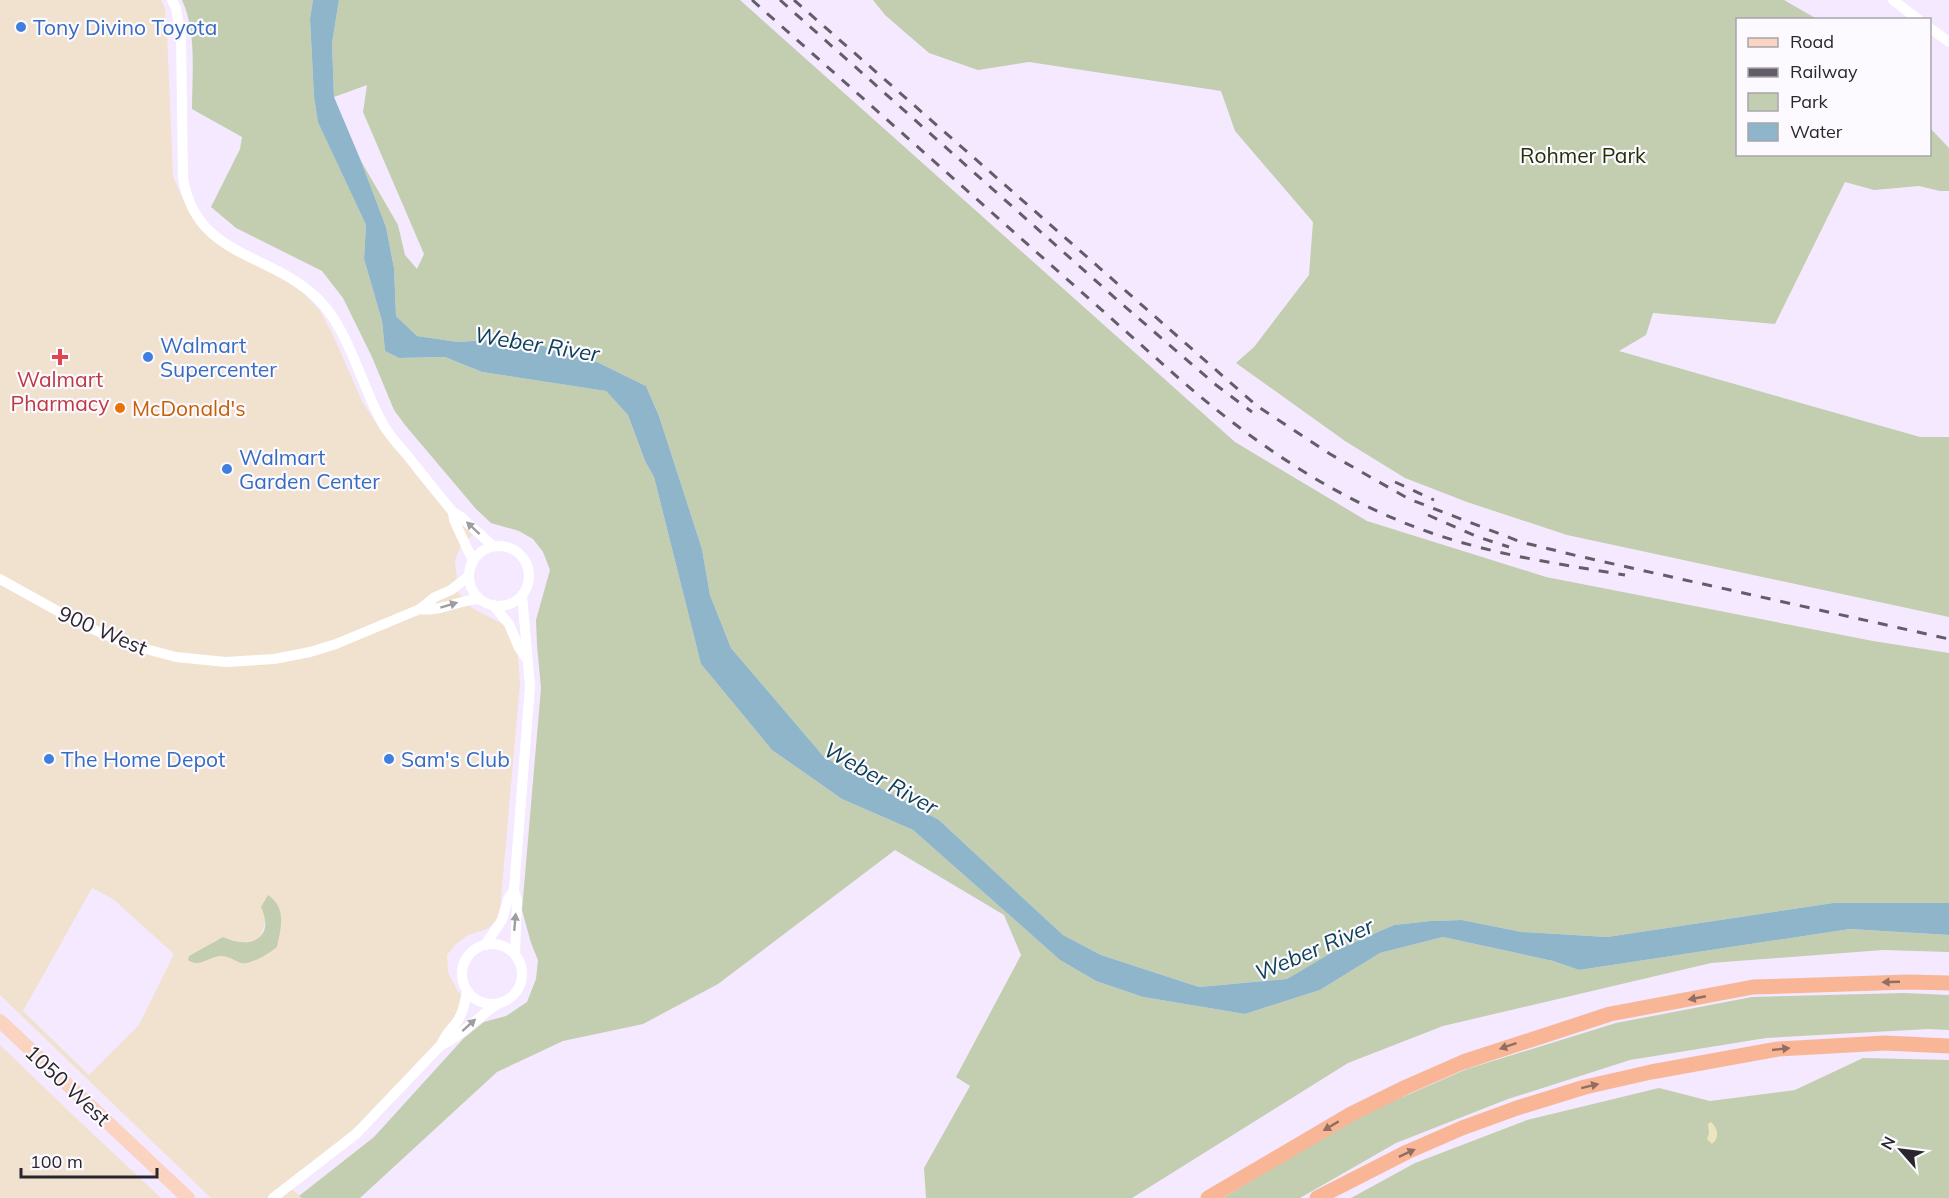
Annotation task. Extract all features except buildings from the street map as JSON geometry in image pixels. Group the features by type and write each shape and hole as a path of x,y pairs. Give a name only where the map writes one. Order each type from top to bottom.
{"highway":[{"path":"1208,1198 1352,1114 1406,1087 1463,1062 1610,1014 1753,987 1908,982 1949,983"},
{"path":"1317,1198 1407,1152 1462,1128 1517,1108 1596,1085 1651,1072 1778,1049 1885,1043 1949,1046"}],"main road":[{"name":"1050 West","path":"0,1021 188,1198"}],"street":[{"path":"1893,0 1916,18"},
{"path":"174,4 181,37 183,178 186,195 196,218 221,242 304,287 328,310 342,334 385,428 453,512 493,546"},
{"path":"1931,29 1949,42"},
{"path":"453,512 454,520 473,561"},
{"path":"467,991 480,1002 496,1004 505,1002 513,996 522,980 522,971 515,954 517,902 514,890 530,686 522,596 529,581 527,564 517,551 510,547 493,546 485,549 473,561 469,576 473,592 479,599 493,605 509,624 526,658"},
{"name":"900 West","path":"0,579 81,624 118,641 159,654 205,661 253,661 310,652 352,638 420,609 435,597 451,591 469,576"},
{"path":"493,605 509,604 522,596"},
{"name":"900 West","path":"420,609 431,610 464,600 479,599"},
{"path":"485,945 502,920 508,899 514,890"},
{"path":"441,1045 444,1035 457,1020 464,1007 467,991 462,975 465,961 474,950 485,945 501,945 515,954"},
{"path":"273,1198 356,1134 441,1045 451,1041 496,1004"}],"shaded area":[{"path":"0,0 161,0 165,8 167,33 173,177 194,219 300,289 320,311 362,401 380,429 473,535 462,543 455,560 458,592 472,608 508,627 517,644 520,683 500,910 495,922 487,929 468,935 447,955 448,972 458,992 469,1000 449,1029 358,1125 286,1184 302,1198 211,1198 0,995","holes":["92,888 113,899 174,954 139,1025 89,1075 23,1011","266,918 267,954 238,962 231,956 216,956 211,944 216,940 234,943 257,941 261,937"]},
{"path":"0,1045 78,1120 161,1198 0,1198"}],"green space":[{"path":"182,0 313,0 310,19 314,97 318,121 366,225 364,259 382,321 385,351 399,358 445,357 482,372 606,391 628,415 645,461 654,477 701,664 772,750 842,799 913,830 1060,960 1096,981 1143,997 1245,1014 1320,990 1380,953 1443,937 1553,961 1579,970 1850,929 1949,935 1949,952 1883,950 1711,963 1443,1026 1348,1063 1132,1198 926,1198 924,1168 970,1086 956,1077 1021,955 1004,915 895,850 718,984 643,1024 563,1041 497,1072 360,1198 302,1198 299,1196 374,1137 464,1038 484,1022 506,1016 527,1002 536,979 538,960 522,910 541,688 536,620 550,570 543,552 533,539 519,531 491,523 476,509 405,425 394,410 372,357 343,298 322,271 236,228 211,207 240,149 242,137 192,109 192,39 187,12"},
{"path":"339,0 740,0 1235,442 1367,521 1546,577 1873,641 1949,653 1949,903 1833,903 1607,937 1522,932 1462,920 1394,925 1334,951 1287,979 1199,987 1101,955 1063,935 939,820 824,757 731,648 710,595 702,549 659,416 646,386 597,362 516,338 458,342 417,336 396,316 394,268 386,227 361,161 398,225 405,255 417,269 424,254 363,112 367,85 334,97 332,43"},
{"name":"Rohmer Park","path":"873,0 1784,0 1815,18 1736,18 1736,156 1931,156 1931,129 1949,148 1949,191 1919,186 1874,190 1845,182 1775,324 1653,313 1646,335 1619,351 1920,437 1949,437 1949,617 1567,535 1467,502 1405,478 1345,441 1236,363 1254,347 1309,275 1313,222 1235,131 1221,91 1029,62 978,70 929,53 885,15"},
{"path":"268,895 274,900 280,912 281,925 277,947 263,957 247,963 220,956 200,963 188,960 189,956 223,937 242,942 257,939 265,927 261,907"},
{"path":"1904,993 1949,995 1949,1030 1928,1029 1766,1038 1630,1060 1508,1099 1396,1143 1300,1198 1223,1198 1350,1120 1467,1069 1616,1023 1752,997"},
{"path":"1863,1058 1949,1060 1949,1198 1351,1198 1415,1163 1527,1120 1659,1088 1710,1101 1795,1090"}],"sand":[{"path":"1711,1122 1717,1133 1712,1144 1707,1139 1708,1124"}],"water":[{"path":"313,0 339,0 332,43 334,97 386,227 394,268 396,316 417,336 458,342 516,338 597,362 646,386 659,416 702,549 710,595 731,648 824,757 939,820 1063,935 1101,955 1199,987 1287,979 1334,951 1394,925 1430,921 1462,920 1522,932 1607,937 1833,903 1949,903 1949,935 1850,929 1579,970 1553,961 1443,937 1380,953 1320,990 1245,1014 1143,997 1096,981 1060,960 913,830 842,799 772,750 701,664 654,477 645,461 628,415 606,391 482,372 445,357 399,358 385,351 382,321 364,259 366,225 318,122 314,97 310,19"}],"railway":[{"path":"752,0 1183,382 1251,436 1287,461 1360,503 1440,536 1517,556 1625,575"},
{"path":"780,0 1123,305 1216,385 1252,412"},
{"path":"794,0 1257,406 1330,454 1409,499 1521,542 1949,639"},
{"path":"1395,482 1434,500"},
{"path":"1428,515 1478,537 1509,547"}],"place":[{"name":"Tony Divino Toyota","path":"21,27"},
{"name":"Walmart Pharmacy","path":"60,357"},
{"name":"Walmart Supercenter","path":"148,357"},
{"name":"McDonald's","path":"120,408"},
{"name":"Walmart Garden Center","path":"227,469"},
{"name":"The Home Depot","path":"49,759"},
{"name":"Sam's Club","path":"389,759"}],"water label":[{"name":"Weber River","path":"537,344"},
{"name":"Weber River","path":"881,778"},
{"name":"Weber River","path":"1314,949"}]}
